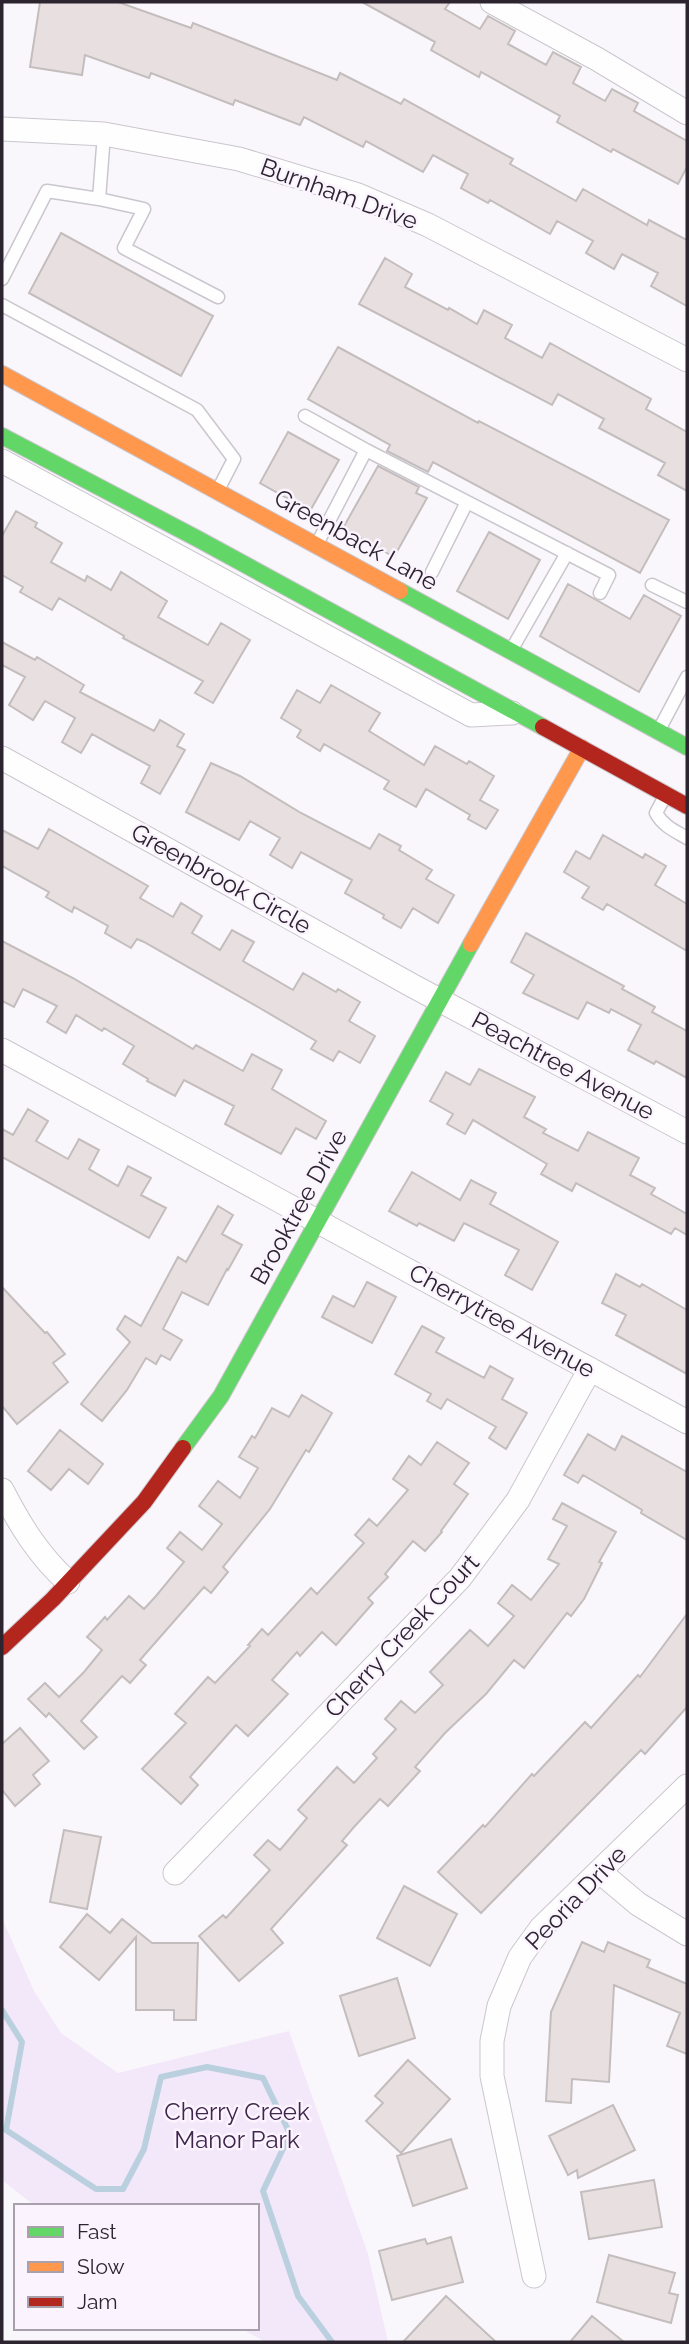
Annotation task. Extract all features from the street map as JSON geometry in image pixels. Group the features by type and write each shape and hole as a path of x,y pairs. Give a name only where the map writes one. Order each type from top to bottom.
{"main road":[{"name":"Greenback Lane","path":"2,374 687,747"},
{"path":"2,436 198,539 687,806"},
{"path":"633,737 658,731"},
{"path":"582,748 608,743"},
{"name":"Brooktree Drive","path":"2,1647 68,1583 144,1502 221,1396 582,748"}],"street":[{"path":"492,2 597,59 687,113"},
{"name":"Burnham Drive","path":"2,130 104,134 239,159 358,195 428,226 687,360"},
{"path":"2,461 471,715 515,713"},
{"name":"Greenbrook Circle","path":"2,758 440,999"},
{"name":"Peachtree Avenue","path":"440,999 687,1132"},
{"path":"2,1050 317,1220"},
{"name":"Cherrytree Avenue","path":"317,1220 687,1422"},
{"name":"Cherry Creek Court","path":"175,1873 460,1578 518,1500 590,1369"},
{"path":"2,1490 20,1526 49,1564 68,1583"},
{"name":"Peoria Drive","path":"534,2276 492,2076 492,2041 505,1989 525,1950 541,1928 687,1786"},
{"path":"600,1872 638,1904 687,1934"}],"lane":[{"path":"99,199 104,134"},
{"path":"2,279 47,191 144,209 124,248 218,297"},
{"path":"2,305 197,410 234,458 218,491"},
{"path":"305,416 609,575 600,593"},
{"path":"317,544 366,450"},
{"path":"432,572 467,502"},
{"path":"512,650 566,554"},
{"path":"652,585 687,602"},
{"path":"658,731 687,677"},
{"path":"666,794 656,813 667,827 687,838"}],"green space":[{"name":"Cherry Creek Manor Park","path":"2,1918 34,1991 61,2033 118,2073 289,2031 368,2254 388,2342 265,2342 244,2330 259,2330 259,2204 32,2204 2,2180"}],"building":[{"path":"40,2 118,2 191,28 193,23 337,80 340,73 401,104 404,99 513,159 510,164 576,201 583,189 647,225 649,220 687,240 687,306 651,286 658,273 622,254 614,269 586,253 593,241 557,221 550,234 490,200 488,203 461,188 468,174 433,155 423,172 366,141 363,147 304,117 300,125 235,100 233,105 151,73 149,78 85,55 82,75 30,67"},
{"path":"362,2 450,2 445,9 480,29 488,16 515,31 508,44 546,65 553,52 581,67 573,83 605,101 612,89 638,103 634,111 687,141 687,167 678,184 557,122 560,116 481,72 479,77 431,50 435,42"},
{"path":"61,233 213,316 181,376 29,293"},
{"path":"385,258 412,274 405,287 448,310 449,308 477,324 484,310 512,325 505,338 542,358 550,343 651,399 646,409 687,432 687,491 658,475 665,463 599,428 604,419 558,394 552,405 359,304"},
{"path":"338,347 478,423 479,421 669,520 640,573 433,462 428,472 387,451 390,445 308,399"},
{"path":"288,432 339,460 310,511 260,483"},
{"path":"378,466 419,487 416,493 427,498 394,557 343,528"},
{"path":"16,511 37,523 35,527 62,543 51,562 85,581 87,576 111,590 121,572 167,601 158,617 208,645 221,623 250,640 213,703 195,693 203,681 123,638 124,636 59,598 52,610 20,592 23,587 2,575 2,536"},
{"path":"489,532 540,560 508,619 457,591"},
{"path":"568,584 630,619 644,595 681,616 639,692 540,636"},
{"path":"2,642 35,660 37,657 84,685 80,692 154,731 160,720 184,734 177,746 185,750 160,794 141,783 150,766 92,734 81,753 62,742 75,718 45,701 33,720 9,705 25,677 2,665"},
{"path":"331,685 380,713 369,731 424,765 435,746 494,776 480,800 498,810 486,829 468,819 470,815 426,789 416,807 384,789 389,781 324,744 320,751 297,737 301,730 281,718 297,690 320,703"},
{"path":"211,763 240,776 301,813 370,849 379,834 401,846 399,850 432,870 426,879 454,895 438,923 413,908 401,928 345,893 352,880 301,852 292,868 270,855 280,838 250,821 239,840 186,812"},
{"path":"49,829 148,886 140,898 173,917 181,903 202,916 192,933 220,950 232,930 254,942 243,961 293,990 303,973 360,1002 349,1021 375,1036 360,1063 339,1051 333,1061 311,1049 316,1041 144,942 137,939 131,948 105,933 108,926 74,907 72,912 46,897 49,892 2,866 2,830 38,849"},
{"path":"603,835 643,858 645,854 666,866 655,885 687,904 687,951 607,904 603,910 582,898 589,887 564,872 576,851 590,859"},
{"path":"526,933 624,986 622,989 655,1007 652,1012 687,1031 687,1078 628,1050 641,1025 611,1009 609,1013 587,1002 578,1019 523,993 534,975 511,962"},
{"path":"2,941 73,978 193,1049 196,1045 243,1071 252,1054 282,1070 272,1089 326,1121 316,1139 296,1128 281,1154 225,1124 234,1106 184,1080 175,1096 123,1064 134,1046 104,1028 102,1031 76,1015 66,1033 47,1022 57,1006 23,989 14,1007 2,1001"},
{"path":"479,1069 535,1097 524,1117 546,1129 543,1133 578,1151 588,1132 639,1158 630,1175 655,1188 651,1194 687,1214 687,1235 675,1228 671,1234 576,1183 572,1191 541,1174 547,1164 473,1120 465,1134 447,1124 453,1114 430,1101 446,1072 470,1085"},
{"path":"28,1109 48,1121 36,1141 68,1159 79,1139 99,1150 89,1169 118,1186 128,1166 151,1178 141,1195 166,1208 149,1238 2,1157 2,1129 13,1135"},
{"path":"412,1172 460,1200 471,1180 496,1193 490,1204 558,1242 532,1290 505,1275 519,1250 464,1223 454,1241 389,1211"},
{"path":"218,1206 233,1215 222,1234 242,1245 208,1305 182,1292 163,1329 182,1340 170,1360 161,1355 156,1364 146,1358 127,1390 102,1421 81,1404 130,1342 117,1329 125,1316 141,1326 178,1257 186,1262"},
{"path":"616,1274 640,1287 642,1284 687,1310 687,1374 616,1335 626,1315 602,1303"},
{"path":"367,1282 396,1297 372,1343 322,1317 333,1296 354,1307"},
{"path":"2,1287 65,1354 53,1363 68,1382 17,1424 2,1406"},
{"path":"422,1326 444,1338 436,1352 484,1378 490,1366 513,1379 502,1399 527,1413 506,1449 489,1438 496,1427 447,1399 441,1409 427,1401 431,1394 395,1374"},
{"path":"302,1395 332,1413 309,1452 306,1450 270,1509 223,1567 228,1572 211,1593 204,1587 140,1660 146,1665 130,1683 122,1676 81,1721 97,1737 84,1749 49,1713 46,1717 28,1699 45,1683 59,1697 102,1650 87,1637 105,1617 107,1620 129,1596 144,1609 156,1596 184,1562 167,1548 180,1532 202,1550 222,1524 199,1506 218,1481 240,1498 258,1468 239,1457 252,1436 255,1438 272,1408 289,1417"},
{"path":"60,1430 103,1464 88,1484 69,1469 51,1490 28,1471"},
{"path":"588,1434 615,1450 622,1436 687,1472 687,1540 583,1475 578,1483 564,1475"},
{"path":"437,1442 469,1463 454,1484 468,1494 442,1532 425,1551 413,1541 385,1574 388,1577 368,1598 373,1603 336,1645 322,1632 300,1656 297,1652 272,1680 288,1694 248,1736 236,1725 190,1777 198,1785 181,1804 142,1769 186,1723 175,1714 208,1677 215,1683 250,1646 248,1645 262,1629 268,1635 311,1588 317,1594 364,1543 355,1535 369,1519 377,1526 408,1490 393,1479 409,1456 421,1465"},
{"path":"562,1503 616,1532 599,1562 602,1563 584,1599 571,1616 567,1613 524,1668 514,1660 486,1694 445,1733 415,1767 420,1771 388,1806 380,1799 354,1827 342,1841 347,1845 271,1929 283,1943 239,1981 199,1936 223,1915 226,1918 270,1870 254,1855 268,1840 280,1850 307,1818 298,1810 337,1767 354,1783 377,1758 373,1754 396,1729 385,1719 401,1701 415,1713 443,1685 430,1672 470,1630 488,1646 514,1616 498,1603 512,1585 531,1600 559,1564 548,1559 567,1526 553,1519"},
{"path":"687,1614 687,1707 645,1754 641,1750 481,1913 438,1872 585,1722 591,1728 638,1675 640,1677"},
{"path":"20,1728 49,1761 33,1775 40,1784 15,1806 2,1790 2,1744"},
{"path":"64,1830 101,1837 87,1909 50,1902"},
{"path":"404,1886 457,1914 430,1966 377,1938"},
{"path":"87,1914 110,1933 122,1919 152,1943 198,1943 196,2020 174,2020 174,2010 136,2010 136,1937 99,1980 60,1947"},
{"path":"582,1942 604,1952 608,1942 650,1960 647,1967 687,1984 687,2054 667,2046 680,2013 614,1985 609,2082 572,2079 571,2103 546,2101 551,2012"},
{"path":"397,1978 415,2038 359,2056 340,1996"},
{"path":"408,2060 450,2099 401,2153 366,2121 383,2103 375,2096"},
{"path":"613,2105 635,2150 578,2178 577,2170 568,2175 549,2136"},
{"path":"451,2139 467,2188 413,2206 397,2156"},
{"path":"654,2180 662,2227 589,2239 581,2192"},
{"path":"451,2237 463,2282 392,2300 379,2251 425,2239 427,2244"},
{"path":"609,2255 675,2273 669,2293 678,2295 671,2323 597,2302"},
{"path":"446,2296 496,2342 403,2342"},
{"path":"592,2316 624,2342 570,2342"}],"waterway":[{"path":"2,2010 22,2042 6,2130 96,2189 123,2189 144,2149 161,2077 207,2067 263,2078 290,2134 263,2191 298,2296 332,2342"}],"traffic: fast":[{"path":"2,436 198,539 543,727"},
{"path":"400,591 687,747"},
{"path":"183,1448 221,1396 471,944"}],"traffic: slow":[{"path":"2,374 400,591"},
{"path":"471,944 582,748"}],"traffic: jam":[{"path":"543,727 687,806"},
{"path":"2,1647 53,1599 144,1502 183,1448"}]}
